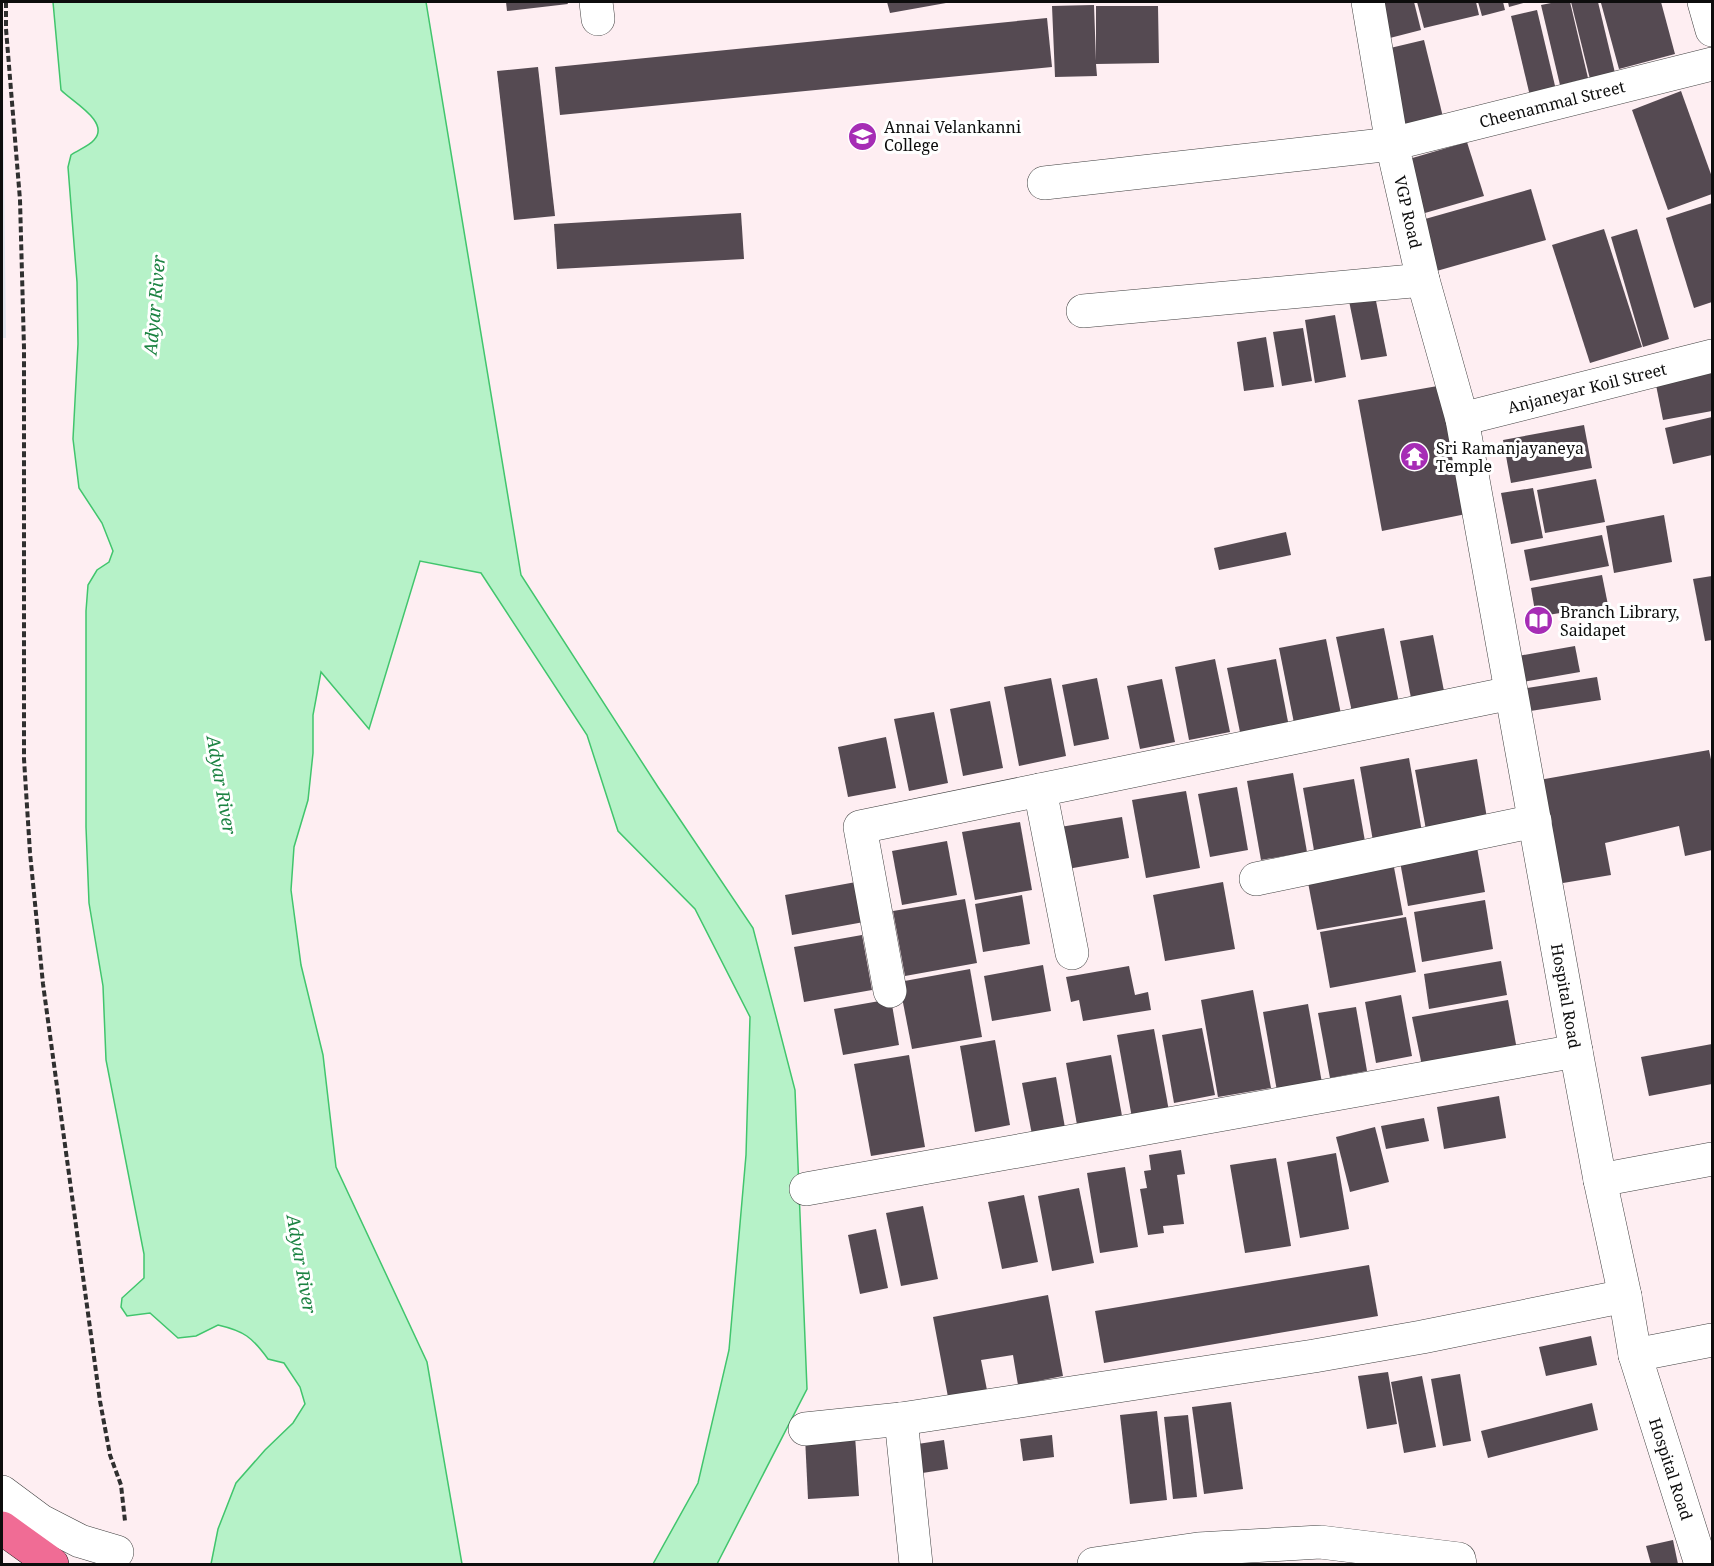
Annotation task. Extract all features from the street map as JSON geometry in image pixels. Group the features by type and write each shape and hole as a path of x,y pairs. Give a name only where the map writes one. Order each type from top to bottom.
{"main road":[{"path":"2,1528 52,1564"}],"street":[{"name":"VGP Road","path":"1368,2 1392,144 1423,280 1462,419"},
{"path":"1704,2 1713,30"},
{"name":"Cheenammal Street","path":"1044,183 1392,144 1713,64"},
{"path":"1083,311 1423,280"},
{"name":"Anjaneyar Koil Street","path":"1462,419 1713,356"},
{"name":"Hospital Road","path":"1462,419 1576,1051 1635,1355 1701,1564"},
{"path":"890,991 860,827 1511,693"},
{"path":"1040,790 1072,954"},
{"path":"1256,879 1535,821"},
{"path":"806,1189 1576,1051"},
{"path":"1600,1180 1713,1159"},
{"path":"805,1429 901,1419 1336,1352 1625,1296"},
{"path":"1635,1355 1713,1340"},
{"path":"901,1419 916,1564"},
{"path":"2,1492 41,1521 80,1541 117,1552"},
{"path":"1104,1564 1199,1557 1320,1542 1459,1559 1460,1564"}],"path":[{"path":"6,2 20,200 24,348 24,759 30,853 45,996 100,1401 110,1455 121,1485 125,1522 117,1552"}],"shaded area":[{"path":"2,2 6,338 2,338"}],"water":[{"name":"Adyar River","path":"53,2 426,2 521,575 658,787 753,928 795,1090 807,1389 717,1564 653,1564 698,1483 729,1350 746,1155 750,1017 695,909 618,831 587,735 481,573 420,561 369,729 321,672 313,715 313,753 308,800 294,847 291,890 301,965 323,1055 336,1167 427,1362 462,1564 211,1564 218,1529 236,1483 293,1423 305,1404 300,1387 284,1363 268,1359 252,1340 241,1333 218,1325 196,1336 178,1338 150,1313 127,1316 121,1307 122,1298 144,1278 144,1254 106,1060 103,986 89,903 86,827 88,585 97,570 109,562 113,551 102,523 79,488 73,439 78,344 77,282 68,167 71,155 92,142 98,133 94,119 88,112 61,90"}],"building":[{"path":"506,2 567,2 568,4 507,11"},
{"path":"887,2 946,2 946,3 890,13"},
{"path":"1377,2 1414,2 1421,30 1386,39"},
{"path":"1417,2 1476,2 1479,15 1424,28"},
{"path":"1478,2 1503,2 1505,10 1482,16"},
{"path":"1508,2 1527,2 1509,7"},
{"path":"1570,2 1588,78 1560,85 1541,5"},
{"path":"1571,2 1598,2 1615,73 1590,79"},
{"path":"1661,2 1675,54 1619,69 1601,3"},
{"path":"1094,5 1096,61 1096,6 1158,6 1159,63 1096,64 1097,76 1055,77 1052,6"},
{"path":"1537,10 1556,90 1530,96 1511,16"},
{"path":"1047,18 1052,67 560,115 555,67"},
{"path":"1424,40 1443,117 1405,126 1386,49"},
{"path":"538,67 555,216 514,220 497,71"},
{"path":"1681,91 1712,177 1712,194 1668,210 1632,110"},
{"path":"1467,142 1484,196 1418,215 1409,159"},
{"path":"1531,189 1546,240 1433,272 1418,221"},
{"path":"1712,203 1712,302 1694,308 1666,218"},
{"path":"741,213 744,259 557,269 554,224"},
{"path":"1604,229 1642,347 1590,363 1552,245"},
{"path":"1637,229 1669,339 1643,347 1611,237"},
{"path":"1374,291 1387,356 1361,360 1348,296"},
{"path":"1335,315 1346,377 1315,383 1305,320"},
{"path":"1303,328 1312,381 1282,386 1273,332"},
{"path":"1266,337 1274,387 1244,391 1237,342"},
{"path":"1712,370 1712,411 1663,420 1655,380"},
{"name":"Sri Ramanjayaneya Temple","path":"1449,384 1471,513 1382,531 1358,400"},
{"path":"1712,417 1712,455 1673,464 1665,428"},
{"path":"1584,425 1592,468 1511,483 1503,440"},
{"path":"1596,479 1605,522 1545,533 1537,490"},
{"path":"1533,488 1543,538 1511,544 1501,493"},
{"path":"1664,515 1672,562 1614,573 1606,526"},
{"path":"1286,532 1291,555 1219,570 1214,548"},
{"path":"1602,535 1609,566 1530,581 1524,550"},
{"path":"1602,575 1608,605 1536,617 1531,588"},
{"path":"1712,576 1712,640 1705,641 1693,579"},
{"path":"1384,628 1399,703 1352,712 1336,637"},
{"path":"1433,635 1444,691 1411,698 1400,641"},
{"path":"1326,639 1342,719 1295,728 1279,648"},
{"path":"1575,646 1580,672 1522,682 1518,656"},
{"path":"1215,659 1230,732 1189,740 1175,667"},
{"path":"1276,659 1289,727 1241,737 1227,668"},
{"path":"1597,677 1601,700 1524,712 1520,689"},
{"path":"1051,678 1066,756 1019,766 1004,687"},
{"path":"1097,678 1109,739 1074,746 1062,685"},
{"path":"1162,679 1175,742 1140,749 1127,686"},
{"path":"990,701 1003,768 963,776 950,709"},
{"path":"934,712 948,783 909,791 894,719"},
{"path":"886,737 896,788 848,797 838,747"},
{"path":"1709,750 1712,764 1712,850 1685,856 1679,826 1605,843 1611,875 1557,884 1539,780"},
{"path":"1409,758 1422,832 1373,841 1360,767"},
{"path":"1477,759 1488,824 1427,835 1415,770"},
{"path":"1293,773 1307,852 1261,860 1247,781"},
{"path":"1354,779 1366,847 1315,856 1303,788"},
{"path":"1237,787 1248,850 1210,857 1198,794"},
{"path":"1186,791 1200,868 1146,878 1132,800"},
{"path":"1122,817 1129,858 1062,870 1054,828"},
{"path":"1020,822 1032,890 975,900 962,832"},
{"path":"947,841 957,895 902,905 892,851"},
{"path":"1476,842 1485,892 1408,906 1399,856"},
{"path":"1393,862 1403,915 1317,930 1307,877"},
{"path":"856,882 864,922 792,935 785,895"},
{"path":"1223,882 1235,949 1165,961 1153,895"},
{"path":"1022,895 1030,944 983,952 975,904"},
{"path":"965,899 977,963 905,976 893,911"},
{"path":"1485,900 1493,949 1422,962 1414,912"},
{"path":"1406,917 1416,972 1330,988 1320,932"},
{"path":"862,935 872,990 804,1002 794,947"},
{"path":"1501,961 1507,995 1429,1009 1424,974"},
{"path":"1043,965 1051,1011 992,1021 984,976"},
{"path":"1129,966 1135,995 1148,992 1151,1010 1083,1021 1079,1000 1071,1002 1066,977"},
{"path":"970,969 982,1037 912,1049 899,982"},
{"path":"1253,990 1271,1088 1218,1097 1201,1000"},
{"path":"1401,995 1412,1056 1376,1063 1365,1002"},
{"path":"891,999 899,1045 843,1055 834,1009"},
{"path":"1508,1000 1517,1050 1422,1066 1412,1017"},
{"path":"1308,1004 1322,1083 1277,1091 1263,1012"},
{"path":"1356,1007 1367,1071 1330,1078 1318,1013"},
{"path":"1202,1028 1215,1095 1174,1103 1162,1035"},
{"path":"1154,1029 1171,1122 1134,1129 1117,1035"},
{"path":"995,1040 1010,1125 975,1132 960,1046"},
{"path":"1712,1044 1712,1084 1649,1096 1641,1057"},
{"path":"909,1055 925,1147 871,1156 854,1064"},
{"path":"1111,1055 1124,1127 1079,1136 1066,1063"},
{"path":"1056,1077 1067,1139 1034,1145 1022,1083"},
{"path":"1499,1096 1506,1138 1444,1149 1437,1107"},
{"path":"1424,1118 1429,1141 1386,1149 1381,1126"},
{"path":"1375,1127 1389,1182 1350,1192 1336,1137"},
{"path":"1181,1150 1185,1174 1177,1175 1184,1224 1163,1226 1164,1233 1148,1235 1140,1189 1147,1188 1144,1171 1151,1170 1149,1155"},
{"path":"1336,1153 1349,1229 1300,1238 1287,1162"},
{"path":"1276,1158 1291,1246 1245,1253 1230,1165"},
{"path":"1125,1167 1138,1247 1100,1253 1087,1173"},
{"path":"1079,1188 1094,1263 1052,1271 1038,1196"},
{"path":"1024,1195 1038,1262 1002,1269 988,1202"},
{"path":"923,1206 938,1279 901,1286 886,1213"},
{"path":"876,1229 888,1288 860,1294 848,1235"},
{"path":"1369,1265 1378,1316 1104,1363 1095,1311"},
{"path":"1048,1295 1063,1376 1018,1385 1013,1355 981,1360 987,1390 948,1397 933,1317"},
{"path":"1591,1336 1597,1365 1546,1376 1539,1347"},
{"path":"1388,1372 1397,1424 1367,1429 1358,1376"},
{"path":"1460,1374 1471,1441 1443,1446 1431,1379"},
{"path":"1422,1376 1436,1447 1404,1453 1391,1382"},
{"path":"1231,1402 1243,1489 1204,1494 1192,1407"},
{"path":"1592,1403 1598,1430 1488,1458 1481,1431"},
{"path":"1157,1411 1167,1500 1130,1504 1120,1415"},
{"path":"1188,1415 1197,1497 1173,1499 1164,1417"},
{"path":"855,1435 859,1496 808,1499 805,1437"},
{"path":"1052,1435 1054,1457 1023,1461 1020,1439"},
{"path":"944,1440 948,1469 916,1474 911,1445"},
{"path":"1673,1540 1678,1564 1651,1564 1646,1546"}],"place":[{"name":"Annai Velankanni College","path":"863,136"},
{"name":"Sri Ramanjayaneya Temple","path":"1415,457"},
{"name":"Branch Library, Saidapet","path":"1539,621"}]}
